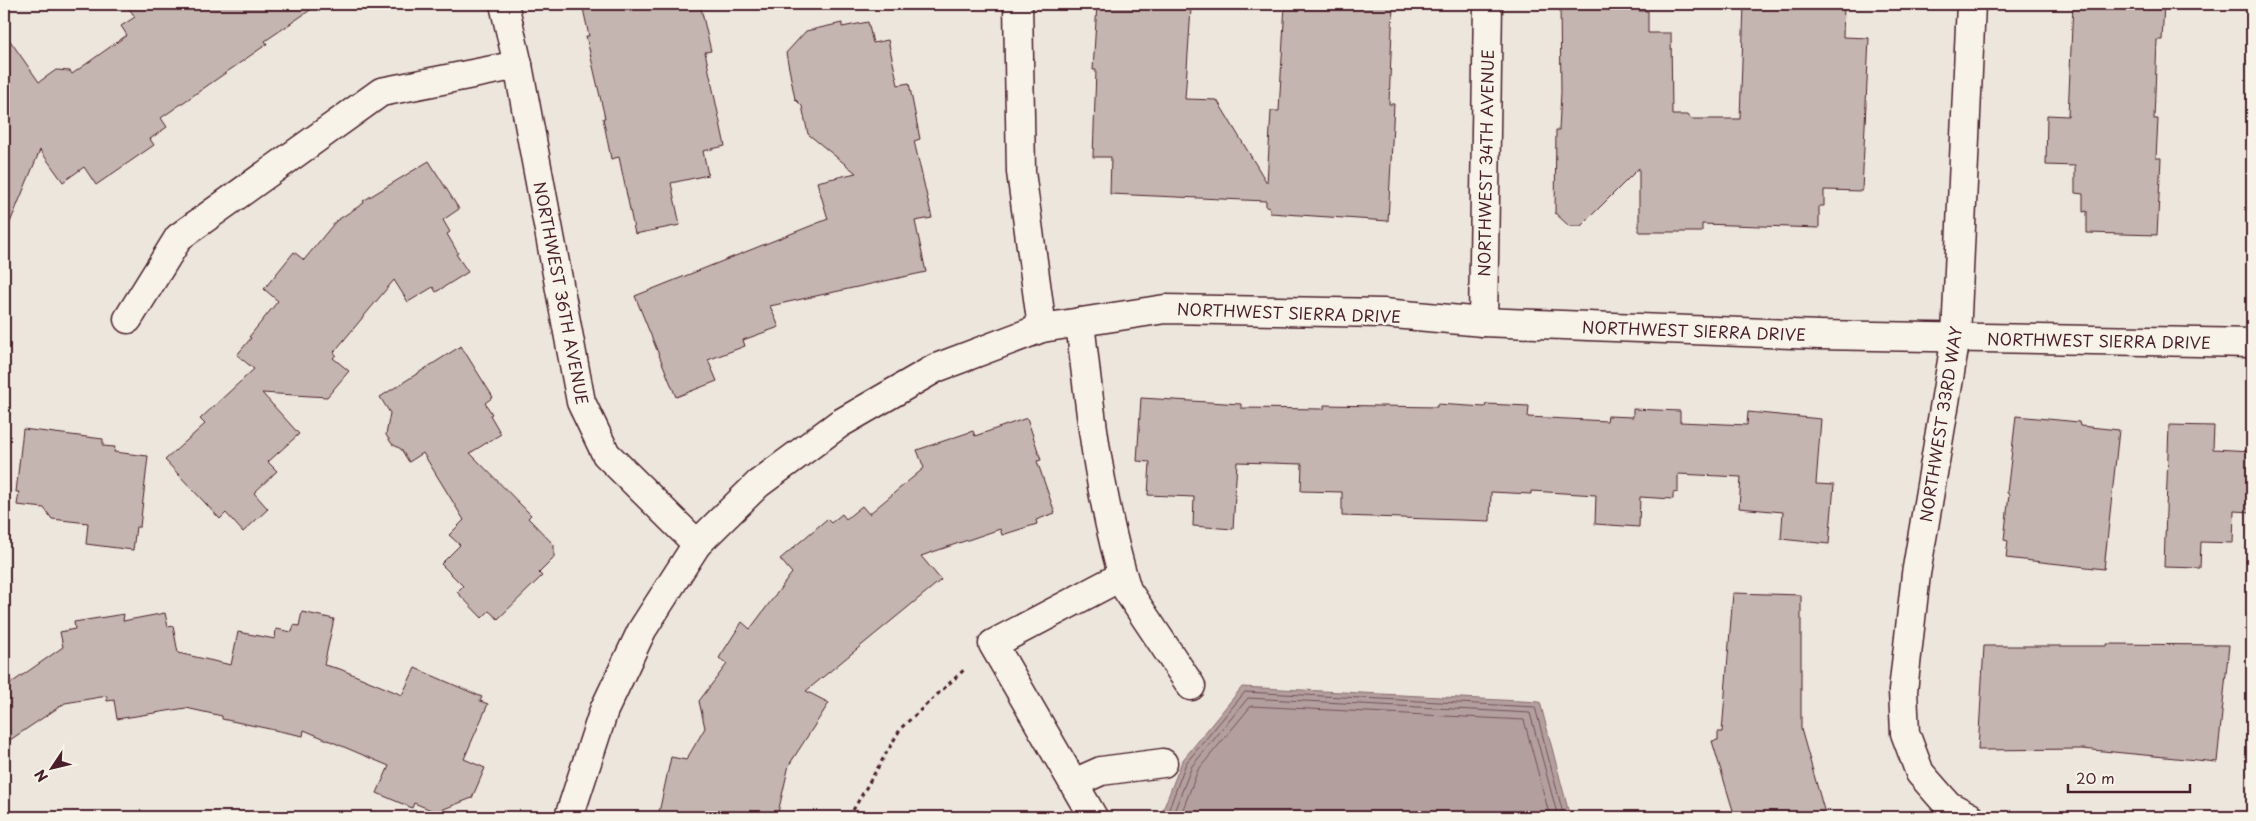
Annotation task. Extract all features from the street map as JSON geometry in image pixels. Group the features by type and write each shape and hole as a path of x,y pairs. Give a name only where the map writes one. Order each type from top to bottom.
{"street":[{"name":"NORTHWEST 36TH AVENUE","path":"504,4 518,65 581,402 606,454 697,544"},
{"path":"1018,4 1021,172 1042,328"},
{"name":"NORTHWEST 34TH AVENUE","path":"1483,322 1488,4"},
{"name":"NORTHWEST 33RD WAY","path":"1970,817 1948,805 1920,773 1905,733 1903,691 1916,574 1956,337 1971,4"},
{"path":"128,318 179,237 381,92 518,65"},
{"name":"NORTHWEST SIERRA DRIVE","path":"570,817 604,710 642,630 697,544 758,484 839,424 936,368 1042,328 1165,309 1383,313 1483,322 1820,335 2252,344"},
{"path":"1080,322 1093,444 1104,503 1122,576 1127,590 1191,686"},
{"path":"1093,817 993,644 1122,576"},
{"path":"1074,783 1101,771 1163,763"}],"path":[{"path":"849,817 901,728 993,644"}],"water":[{"path":"1242,687 1540,702 1570,817 1162,817 1161,815 1182,761"}],"building":[{"path":"126,4 319,4 265,41 267,44 161,118 167,127 150,139 154,145 96,185 84,167 63,182 40,150 4,237 4,32 39,82 56,70 70,71 72,74 127,35 121,26 135,17"},
{"path":"582,4 700,4 711,51 705,52 725,146 703,151 708,175 671,183 680,225 635,234 619,157 611,159 603,118 605,118 586,36 589,36"},
{"path":"1097,4 1189,4 1188,8 1191,8 1185,99 1217,100 1267,183 1271,111 1279,111 1285,4 1393,4 1389,104 1394,104 1388,221 1270,213 1270,208 1266,207 1266,201 1110,194 1111,157 1093,157 1096,70 1093,70"},
{"path":"1560,4 1639,4 1639,11 1648,11 1648,33 1671,33 1672,115 1688,115 1691,119 1740,119 1744,4 1844,4 1843,37 1869,38 1862,191 1824,190 1824,206 1819,206 1819,228 1702,224 1702,232 1639,232 1639,168 1581,226 1569,226 1555,213 1556,130 1559,130 1561,92"},
{"path":"2073,4 2164,4 2162,40 2157,40 2154,119 2158,119 2156,158 2161,158 2157,235 2087,233 2087,211 2083,212 2083,194 2075,193 2075,166 2046,165 2047,115 2068,116"},
{"path":"868,22 873,43 888,40 898,85 909,83 920,139 914,141 932,218 915,221 926,272 770,306 779,327 743,340 745,346 708,360 717,381 676,397 635,296 828,219 817,182 856,173 808,134 802,106 795,99 786,53 806,31 842,23 842,27"},
{"path":"429,161 459,209 443,220 450,232 447,234 458,253 456,254 468,272 436,292 433,287 408,302 394,280 334,352 336,355 333,358 349,371 327,397 262,393 299,434 268,462 277,471 254,493 268,509 243,532 226,513 220,519 165,460 205,424 200,419 254,369 237,355 278,301 264,289 294,252 304,260 336,221 364,203 363,201"},
{"path":"461,346 493,397 485,403 501,434 470,453 531,515 528,518 554,545 554,558 539,573 542,576 498,619 489,611 482,618 457,592 463,586 441,564 460,545 449,535 464,520 423,453 409,462 401,449 392,444 386,435 390,413 380,397"},
{"path":"1141,398 1241,404 1241,408 1324,409 1324,405 1437,407 1437,404 1485,407 1486,404 1529,406 1528,417 1607,421 1608,416 1633,417 1633,409 1680,411 1680,422 1747,425 1748,412 1821,419 1816,484 1834,485 1829,544 1781,539 1783,512 1739,508 1741,477 1678,474 1678,492 1673,493 1673,499 1640,497 1639,527 1595,524 1596,495 1531,491 1531,494 1491,492 1490,521 1342,516 1342,492 1301,491 1302,464 1237,462 1233,529 1193,526 1194,497 1148,495 1150,462 1137,461"},
{"path":"2016,416 2079,422 2080,426 2119,430 2104,569 2006,558 2008,541 2004,540 2009,494 2007,493"},
{"path":"1027,418 1041,460 1037,461 1055,513 1036,520 1037,524 1002,535 1000,529 921,556 941,580 806,691 829,703 789,765 777,817 658,817 671,757 686,760 705,728 699,701 727,664 719,658 742,622 750,629 792,573 780,559 827,519 831,523 842,514 846,519 862,506 869,514 924,468 917,450 973,431 975,436"},
{"path":"2169,425 2214,426 2213,449 2252,451 2252,512 2234,511 2233,543 2201,542 2200,568 2164,567"},
{"path":"23,429 103,439 103,446 115,447 114,452 148,456 140,527 136,527 133,550 86,544 88,523 52,519 44,508 17,505 19,492 16,492"},
{"path":"1733,593 1801,595 1801,729 1826,817 1735,817 1712,741 1718,740 1718,732 1722,732"},
{"path":"302,612 334,619 324,665 340,669 402,695 415,668 482,697 480,701 488,704 464,759 485,768 472,798 436,812 414,803 412,808 377,793 389,766 304,730 303,736 222,719 222,716 186,708 117,719 114,700 107,701 107,696 65,703 4,744 4,688 63,647 60,632 75,629 74,622 124,614 123,621 165,613 168,627 173,626 178,653 231,665 238,632 275,639 276,629 292,632 294,625 299,626"},
{"path":"2107,644 2229,645 2217,762 2082,749 1978,750 1984,646 2107,646"}]}
